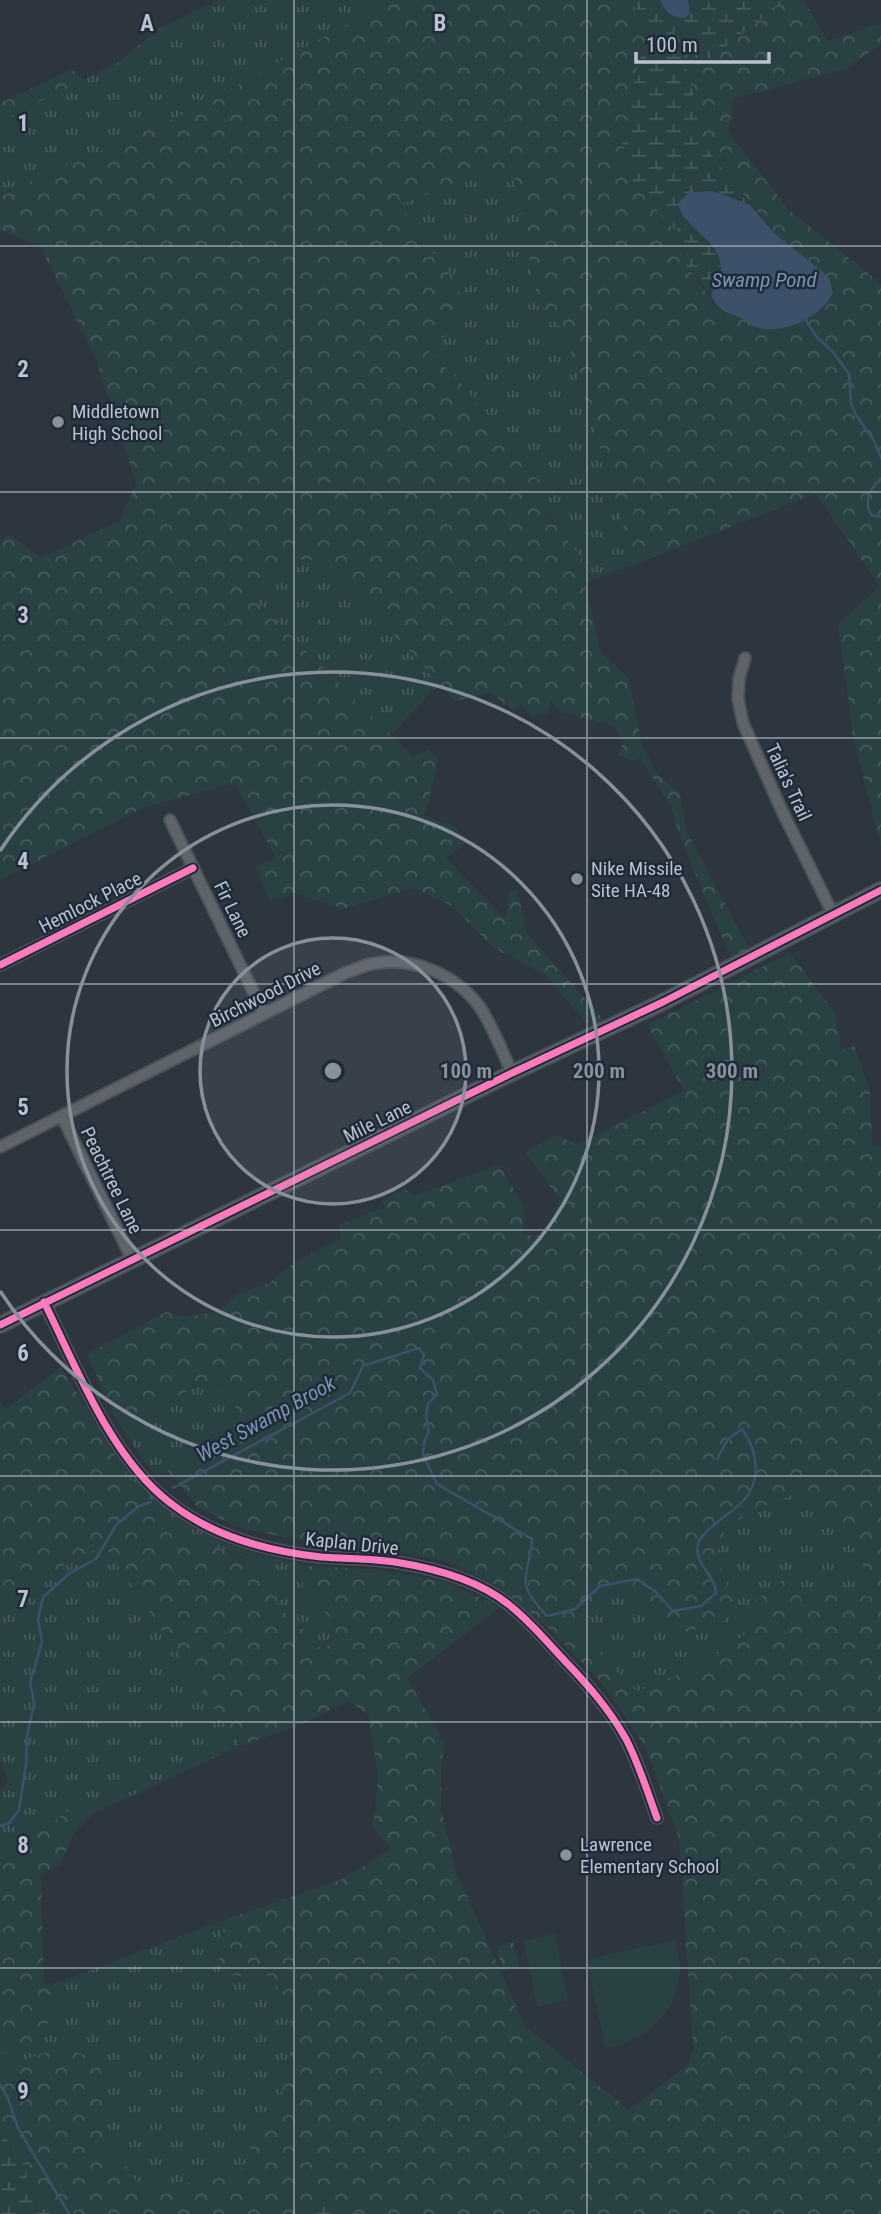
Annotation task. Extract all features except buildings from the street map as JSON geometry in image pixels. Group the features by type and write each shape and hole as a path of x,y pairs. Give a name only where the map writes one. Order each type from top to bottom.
{"street":[{"name":"Talia's Trail","path":"746,658 739,679 738,699 743,723 782,811 833,914"},
{"name":"Fir Lane","path":"170,820 264,1014"},
{"name":"Hemlock Place","path":"0,965 193,868"},
{"name":"Mile Lane","path":"0,1325 512,1073 663,1002 881,890"},
{"name":"Birchwood Drive","path":"0,1147 345,973 371,964 392,962 430,968 466,991 492,1026 512,1073"},
{"name":"Peachtree Lane","path":"62,1117 131,1259"},
{"name":"Kaplan Drive","path":"44,1302 117,1443 134,1466 168,1502 191,1518 260,1546 322,1557 394,1562 437,1571 487,1591 507,1603 590,1687 612,1716 638,1766 657,1818"}],"green space":[{"path":"220,0 390,0 193,110 0,195 0,130 13,115 119,62 158,29"},
{"path":"390,0 632,0 648,33 636,73 622,141 680,228 686,265 720,311 744,319 758,328 780,329 811,317 822,310 832,297 833,289 829,277 774,233 705,147 685,60 673,39 676,26 693,34 709,59 784,0 803,0 828,41 881,23 881,44 845,69 735,98 728,131 787,208 881,284 881,847 853,736 838,624 880,587 816,494 635,564 564,330 539,307 512,165 401,204 414,231 459,283 459,305 451,334 433,341 429,352 465,387 505,448 538,480 543,509 597,578 585,583 601,653 629,679 642,746 659,776 680,794 686,830 750,950 732,961 681,839 670,805 640,758 634,761 618,755 623,743 615,726 560,712 551,701 547,713 533,717 522,706 512,710 490,692 455,701 326,561 286,559 248,593 413,757 430,749 438,760 425,816 455,827 466,843 446,858 506,919 509,891 517,890 527,933 604,1020 589,1026 544,974 494,948 452,906 415,888 343,909 295,893 270,901 255,867 276,858 235,783 145,807 0,880 0,541 10,535 41,558 119,521 136,484 97,361 40,246 0,230 0,195 193,110"},
{"path":"632,0 660,0 670,14 681,18 691,11 688,0 784,0 709,59 693,34 676,26 673,39 685,60 705,146 750,205 712,191 695,191 685,220 710,243 718,258 720,276 711,296 686,265 677,248 680,229 672,228 632,180 622,141 636,73 648,33"},
{"path":"72,69 84,80 13,115 0,130 0,103"},
{"path":"512,165 539,307 564,330 635,564 597,578 543,508 538,480 505,448 465,387 428,352 459,283 414,231 401,204"},
{"path":"286,559 327,561 439,684 391,735 248,593"},
{"path":"790,953 836,1014 841,1050 855,1046 870,1094 872,1148 881,1146 881,2214 362,2214 313,2202 294,2208 294,2214 52,2214 33,2204 24,2167 0,2129 0,2070 61,2046 96,2060 102,2074 109,2141 98,2143 103,2157 120,2156 137,2183 176,2187 259,2162 243,2136 289,2111 276,2076 297,2041 273,1975 251,1978 222,1973 217,1949 227,1919 338,1881 392,1849 373,1828 378,1777 368,1714 348,1701 300,1725 240,1746 109,1552 92,1551 0,1599 0,1402 6,1409 61,1367 132,1482 176,1530 250,1561 247,1572 275,1583 283,1599 273,1607 298,1620 313,1648 332,1645 333,1621 305,1591 301,1576 309,1566 380,1570 447,1582 500,1607 407,1678 445,1744 441,1764 441,1809 456,1872 525,2026 629,2110 688,2065 693,2048 679,1839 646,1748 601,1682 545,1625 496,1585 448,1562 378,1548 317,1544 236,1527 197,1506 167,1470 240,1438 246,1430 228,1393 198,1385 134,1420 113,1413 87,1354 166,1312 184,1317 220,1311 235,1296 269,1283 295,1262 341,1239 339,1225 385,1207 381,1201 404,1188 414,1196 499,1165 524,1207 523,1235 546,1236 559,1199 525,1152 557,1135 577,1145 684,1091 647,1025","holes":["800,1492 832,1516 860,1557 874,1597 830,1593 803,1603 789,1575 751,1604 757,1625 708,1661 637,1692 571,1624 612,1593 639,1599 681,1633 723,1622 735,1607 718,1554 719,1543 725,1532 748,1514"]},
{"path":"198,1385 228,1393 246,1430 240,1438 157,1477 113,1413 134,1420"},
{"path":"114,1454 155,1499 199,1531 250,1551 309,1566 301,1576 305,1591 333,1621 332,1645 313,1648 298,1620 273,1607 283,1598 275,1583 246,1572 250,1560 176,1530 131,1482"},
{"path":"800,1492 831,1515 860,1557 874,1597 830,1593 803,1604 790,1576 751,1604 757,1625 708,1661 636,1692 571,1624 611,1593 639,1599 681,1633 735,1607 719,1561 719,1543 726,1532 748,1514"},
{"path":"92,1551 110,1552 240,1746 94,1813 78,1803 33,1835 0,1847 0,1792 8,1781 0,1761 0,1599"},
{"path":"78,1803 94,1813 74,1833 60,1864 41,1875 44,1985 59,1982 61,1995 41,2037 0,2056 0,1847 33,1835"},
{"path":"227,1919 217,1949 251,1978 273,1975 297,2041 277,2076 289,2111 260,2162 176,2187 137,2183 120,2156 103,2157 98,2142 109,2141 102,2074 61,2046 0,2070 0,2056 41,2037 61,1995 59,1982"},
{"path":"555,1934 568,2000 537,2007 524,1941"},
{"path":"675,1940 679,1979 675,1996 667,2011 656,2024 642,2034 606,2049 587,1965 591,1958"},
{"path":"513,1942 520,1966 503,1971 496,1947"},
{"path":"0,2129 25,2167 33,2204 52,2214 0,2214"},
{"path":"313,2202 362,2214 294,2214 294,2208"}],"water":[{"path":"660,0 688,0 690,14 684,18 672,15 666,11"},
{"name":"Swamp Pond","path":"713,191 750,205 774,233 829,277 833,293 828,302 802,322 769,329 755,327 719,307 711,296 720,277 717,253 688,221 678,203 690,192"}],"waterway":[{"name":"West Swamp Brook","path":"805,319 849,374 851,403 881,458"},
{"name":"West Swamp Brook","path":"881,479 873,487 868,500 871,515 881,517"},
{"name":"West Swamp Brook","path":"173,1488 350,1393 363,1366 419,1348 424,1355 420,1368 433,1380 437,1394 428,1404 426,1417 429,1432 424,1442 423,1455 437,1484 532,1539 526,1572 527,1587 536,1604 547,1616 575,1609 600,1586 637,1579 656,1592 673,1611 701,1606 716,1593 715,1586 699,1558 698,1544 708,1530 745,1499 754,1482 754,1455 742,1429 728,1439 717,1459"},
{"name":"West Swamp Brook","path":"0,1826 9,1823 19,1810 27,1737 34,1703 30,1682 42,1642 38,1619 43,1597 70,1573 96,1559 116,1525 139,1506 151,1502"},
{"path":"0,2085 8,2098 18,2128 69,2214"}],"cycle path":[{"path":"0,965 193,868"},
{"path":"0,1325 512,1073 663,1002 881,890"},
{"path":"44,1302 82,1382 112,1436 129,1461 169,1502 204,1525 261,1546 321,1557 410,1565 454,1576 496,1596 530,1624 605,1707 631,1748 657,1818"}],"place":[{"name":"Middletown High School","path":"58,422"},
{"name":"Nike Missile Site HA-48","path":"577,879"},
{"name":"Lawrence Elementary School","path":"566,1855"}]}
